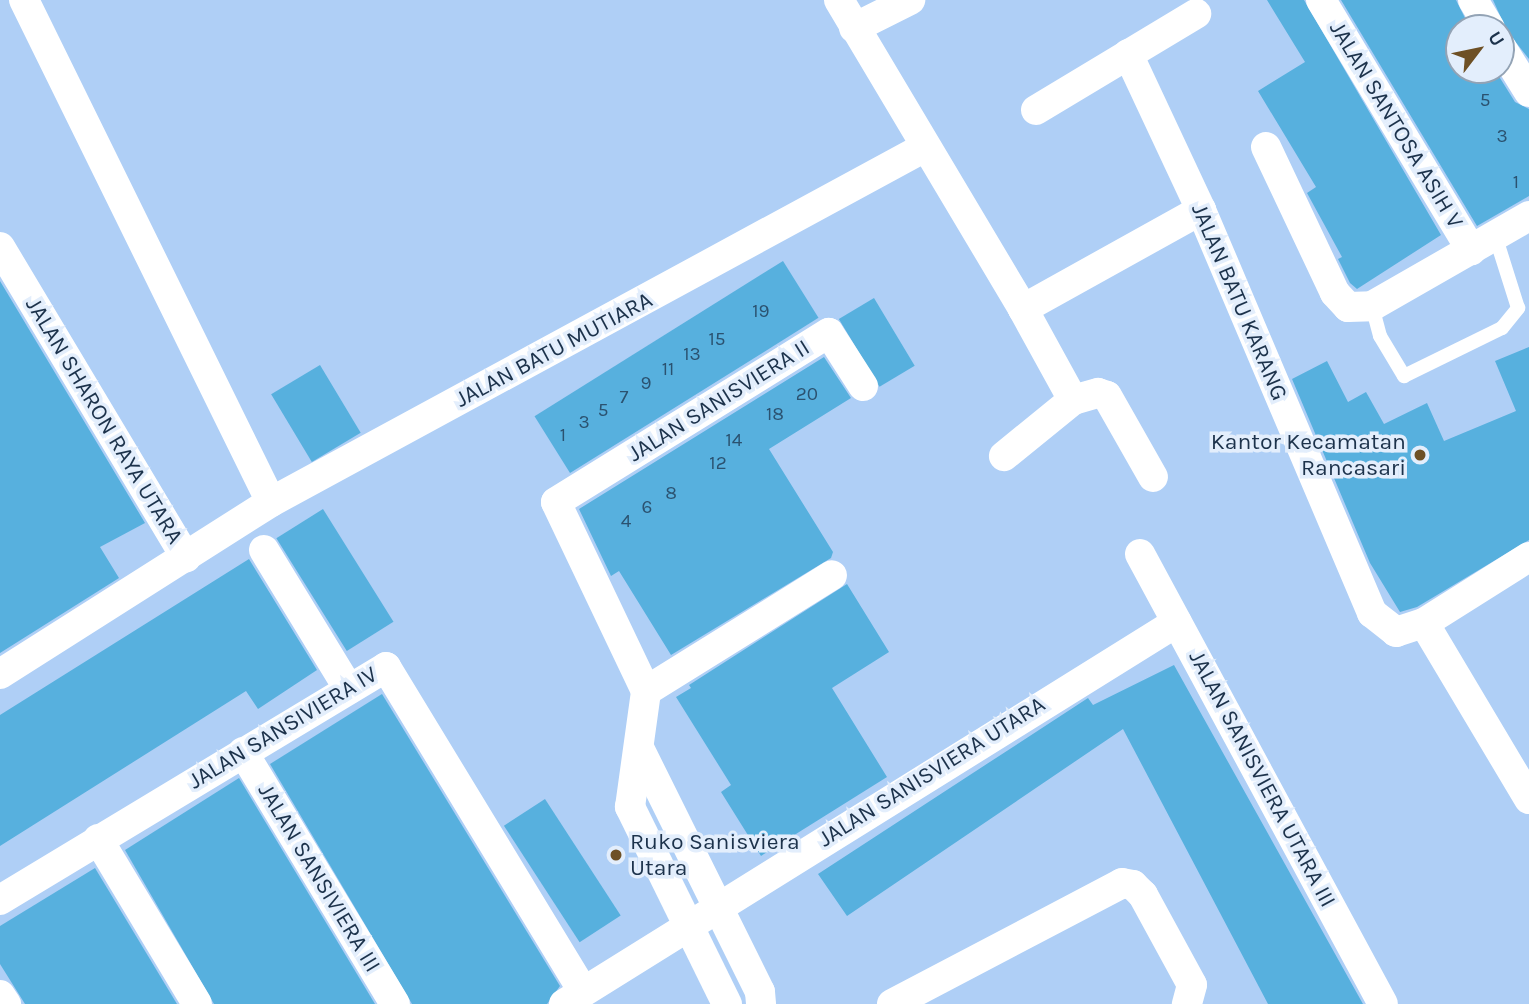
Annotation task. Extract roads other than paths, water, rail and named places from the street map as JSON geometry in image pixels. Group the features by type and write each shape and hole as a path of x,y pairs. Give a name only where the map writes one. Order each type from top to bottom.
{"street":[{"path":"24,0 271,502"},
{"path":"838,0 1023,309 1073,400"},
{"path":"854,28 910,0"},
{"name":"JALAN SANTOSA ASIH V","path":"1321,0 1483,242"},
{"path":"1036,110 1196,15"},
{"name":"JALAN BATU KARANG","path":"1128,54 1201,210 1361,594 1382,624 1396,632 1424,623 1520,563"},
{"path":"1515,70 1529,92"},
{"name":"JALAN BATU MUTIARA","path":"0,674 271,502 925,147"},
{"path":"1266,147 1335,293 1348,307 1371,306 1529,216"},
{"path":"1023,309 1201,210"},
{"name":"JALAN SHARON RAYA UTARA","path":"0,247 186,558"},
{"name":"JALAN SANISVIERA II","path":"646,691 556,502 829,333 863,386"},
{"path":"1004,456 1073,400 1098,393 1107,396 1153,477"},
{"path":"264,550 349,689"},
{"name":"JALAN SANISVIERA UTARA III","path":"1140,554 1383,1004"},
{"path":"727,1004 630,807 646,691 832,575"},
{"name":"JALAN SANISVIERA UTARA","path":"574,998 715,906 1177,622"},
{"path":"1424,623 1529,799"},
{"name":"JALAN SANSIVIERA IV","path":"0,900 386,667 574,998"},
{"path":"639,748 715,906 760,992 761,1004"},
{"name":"JALAN SANSIVIERA III","path":"243,752 396,1004"},
{"path":"98,839 197,1004"},
{"path":"892,1004 1122,883 1133,885 1143,895 1192,985 1187,1004"},
{"path":"0,995 6,1004"}],"lane":[{"path":"1371,306 1380,336 1404,376 1502,328 1518,308 1509,267 1483,242"}],"place":[{"name":"Kantor Kecamatan Rancasari","path":"1420,455"},
{"name":"Ruko Sanisviera Utara","path":"616,855"}]}
